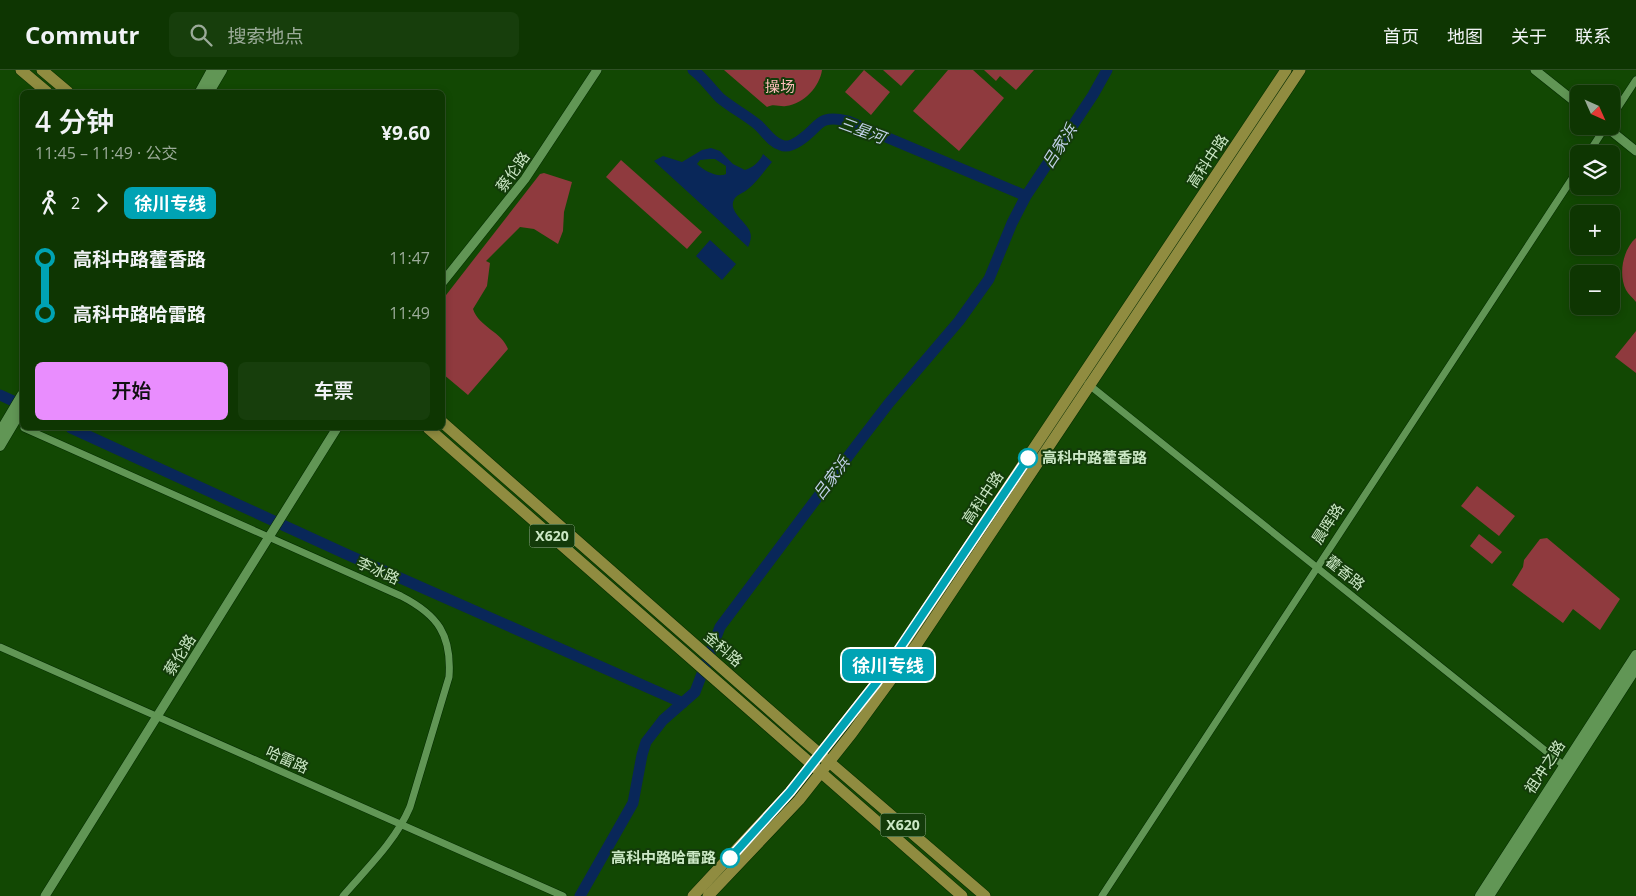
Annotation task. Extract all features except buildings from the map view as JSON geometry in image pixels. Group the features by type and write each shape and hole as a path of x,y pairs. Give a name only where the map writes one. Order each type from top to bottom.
{"main road":[{"path":"42,70 66,90"},
{"path":"201,90 212,70"},
{"path":"210,90 222,70"},
{"name":"高科中路","path":"1085,382 1286,70"},
{"name":"高科中路","path":"708,896 778,823 825,758 1300,70"},
{"path":"23,71 45,90"},
{"path":"0,446 20,409"},
{"path":"0,432 14,423"},
{"name":"金科路","path":"445,425 718,665 985,896"},
{"name":"金科路","path":"430,430 962,896"},
{"name":"祖冲之路","path":"1489,896 1636,656"},
{"name":"祖冲之路","path":"1480,896 1636,668"},
{"name":"高科中路","path":"693,896 816,769"}],"street":[{"name":"蔡伦路","path":"445,272 516,182 592,70"},
{"name":"蔡伦路","path":"445,279 525,179 597,70"},
{"path":"1535,70 1570,98"},
{"path":"1620,104 1636,80"},
{"path":"1617,135 1636,150"},
{"name":"晨晖路","path":"1102,896 1570,182"},
{"name":"藿香路","path":"1085,382 1567,768"},
{"name":"李冰路","path":"30,430 269,534 412,602 434,618 442,629 450,659 449,677 410,807 402,825 393,838 342,896"},
{"name":"蔡伦路","path":"41,896 269,534 331,430"},
{"name":"蔡伦路","path":"282,512 336,430"},
{"name":"哈雷路","path":"0,647 563,896"},
{"name":"蔡伦路","path":"45,896 155,716"}],"green space":[{"name":"操场","path":"724,70 822,70 818,82 805,98 793,105 772,105 767,107"},
{"path":"864,70 890,92 871,115 845,92"},
{"path":"883,70 915,70 901,86"},
{"path":"948,70 973,70 1004,98 959,151 913,111"},
{"path":"984,70 1034,70 1016,90 1000,76 996,81"},
{"path":"621,160 702,232 687,249 606,177"},
{"path":"544,173 572,182 564,212 563,231 558,244 534,229 520,227 486,261 490,263 487,286 473,309 480,320 501,338 508,349 468,395 445,376 445,296 540,174"},
{"path":"1636,238 1636,302 1626,290 1622,269 1625,255"},
{"path":"1636,331 1636,373 1615,357"},
{"path":"1477,486 1515,516 1499,536 1461,506"},
{"path":"1479,534 1502,552 1492,564 1470,546"},
{"path":"1547,538 1620,599 1600,630 1573,609 1563,623 1512,585 1523,567 1524,560 1540,539"}],"water":[{"path":"711,148 720,151 733,164 745,170 756,164 763,154 772,162 754,183 735,198 733,203 735,212 750,232 751,238 748,247 654,161 663,156 682,162 702,150","holes":["715,159 726,166 726,174 711,173 697,164 700,160"]},
{"path":"710,240 736,264 722,280 696,256"}],"waterway":[{"name":"三星河","path":"693,70 720,98 758,125 777,144 790,146 806,136 820,123 830,119 848,121 1026,196"},
{"name":"吕家浜","path":"580,896 633,803 646,742 663,720 695,692 720,627 889,403 959,321 989,279 1012,223 1026,196 1093,95 1107,70"},
{"path":"0,395 20,404"},
{"path":"75,430 346,554 683,703"}],"bus line":[{"name":"徐川专线","path":"730,858 790,792 877,682 1028,458"}],"place":[{"name":"高科中路藿香路","path":"1028,458"},
{"name":"高科中路哈雷路","path":"730,858"}]}
